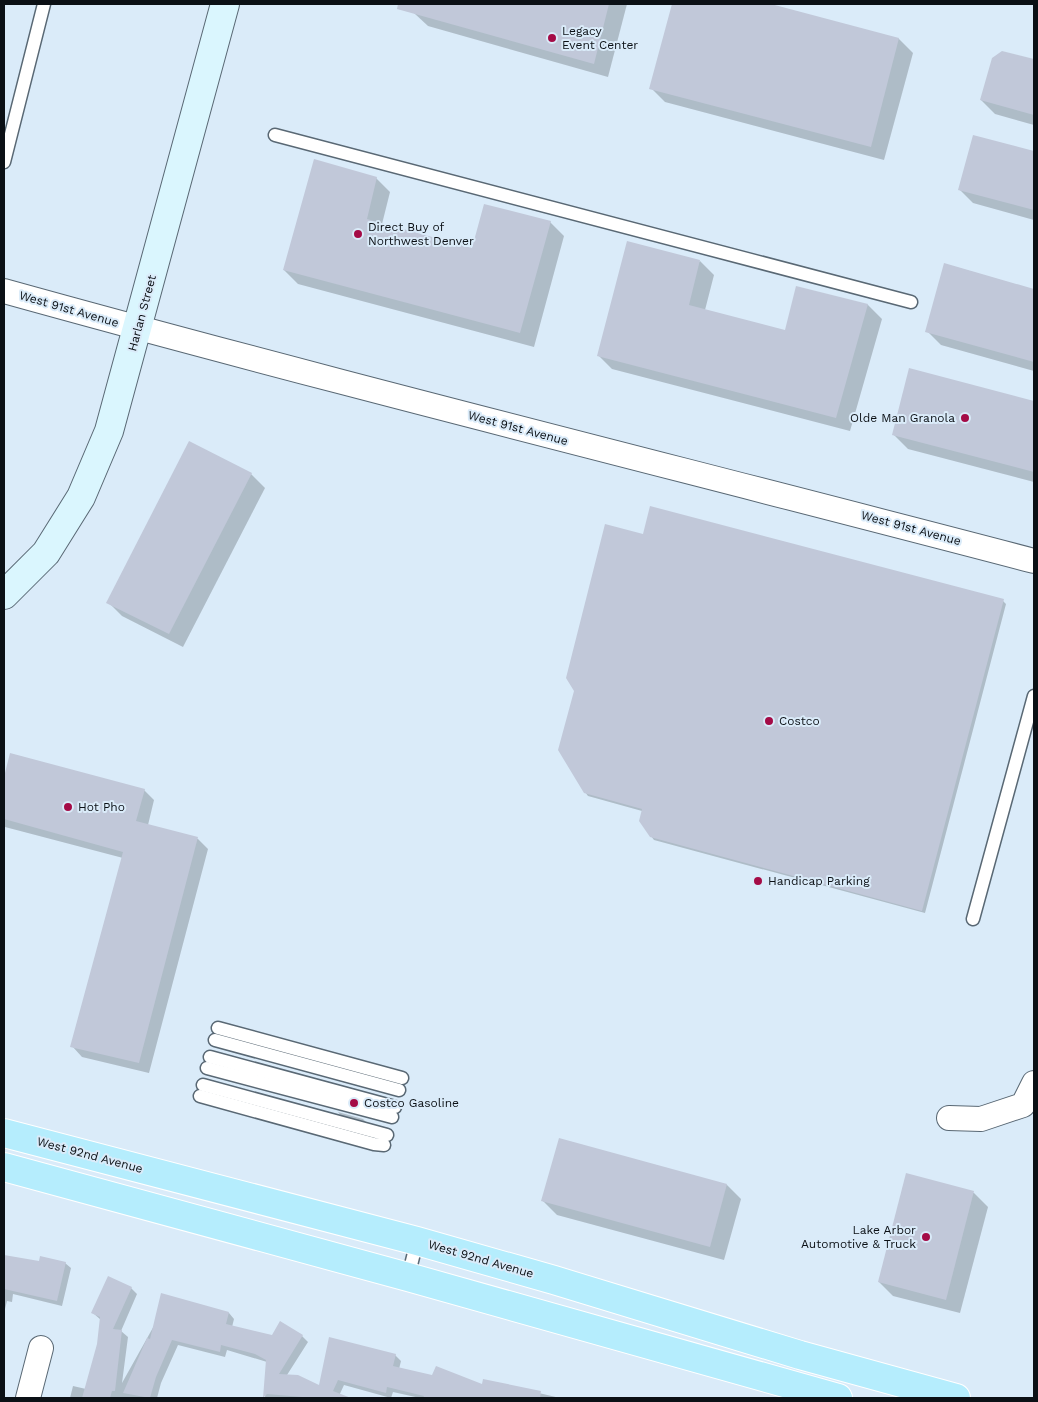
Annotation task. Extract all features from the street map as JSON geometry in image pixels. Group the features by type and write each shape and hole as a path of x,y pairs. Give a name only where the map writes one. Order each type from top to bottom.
{"main road":[{"name":"West 92nd Avenue","path":"4,1132 417,1241 554,1280 800,1355 956,1398"},
{"path":"4,1167 408,1277 838,1398"}],"street":[{"name":"Harlan Street","path":"4,595 46,553 81,497 109,432 225,4"},
{"name":"West 91st Avenue","path":"4,291 138,328 1034,561"},
{"path":"949,1118 981,1119 1028,1112 1034,1083"},
{"path":"28,1398 41,1348"}],"lane":[{"path":"4,162 44,4"},
{"path":"275,135 911,302"},
{"path":"973,919 1034,696"},
{"path":"217,1034 401,1084"},
{"path":"209,1062 393,1112"},
{"path":"201,1091 386,1140"},
{"path":"408,1277 417,1241"}],"building":[{"name":"Legacy Event Center","path":"398,4 609,4 594,64 397,9"},
{"path":"672,4 771,4 899,38 871,147 649,89"},
{"path":"1002,51 1034,59 1034,115 980,100 992,58"},
{"path":"973,135 1034,151 1034,210 958,190"},
{"name":"Direct Buy of Northwest Denver","path":"314,159 377,177 367,219 472,248 484,204 551,221 520,333 283,270"},
{"path":"627,241 700,260 689,305 785,330 796,286 868,304 836,418 597,356"},
{"path":"944,263 1034,289 1034,362 925,332"},
{"name":"Olde Man Granola","path":"909,368 1034,401 1034,472 892,435"},
{"path":"189,441 252,473 169,634 106,603"},
{"name":"Costco","path":"650,506 1004,599 922,911 650,837 639,821 642,809 584,793 558,750 574,691 566,678 605,524 643,534"},
{"path":"10,753 145,789 136,821 198,837 139,1063 70,1047 123,852 4,819 4,777"},
{"path":"559,1138 727,1184 710,1247 541,1201"},
{"name":"Lake Arbor Automotive & Truck","path":"906,1173 974,1191 946,1300 878,1282"},
{"path":"4,1255 39,1261 40,1256 66,1262 57,1301 4,1289"},
{"path":"108,1276 132,1287 113,1329 122,1330 115,1391 112,1391 110,1398 82,1398 97,1344 100,1317 91,1313"},
{"path":"161,1293 229,1312 226,1324 272,1335 280,1321 303,1335 279,1374 298,1375 319,1385 329,1337 396,1354 393,1366 432,1375 436,1366 482,1384 483,1379 541,1391 540,1398 423,1398 424,1396 387,1387 386,1393 338,1380 333,1391 351,1398 314,1398 267,1394 263,1398 266,1360 255,1354 221,1345 220,1352 172,1340 156,1377 150,1398 123,1393 147,1338 150,1339"}],"place":[{"name":"Legacy Event Center","path":"552,38"},
{"name":"Direct Buy of Northwest Denver","path":"358,234"},
{"name":"Olde Man Granola","path":"965,418"},
{"name":"Costco","path":"769,721"},
{"name":"Hot Pho","path":"68,807"},
{"name":"Handicap Parking","path":"758,881"},
{"name":"Costco Gasoline","path":"354,1103"},
{"name":"Lake Arbor Automotive & Truck","path":"926,1237"}]}
